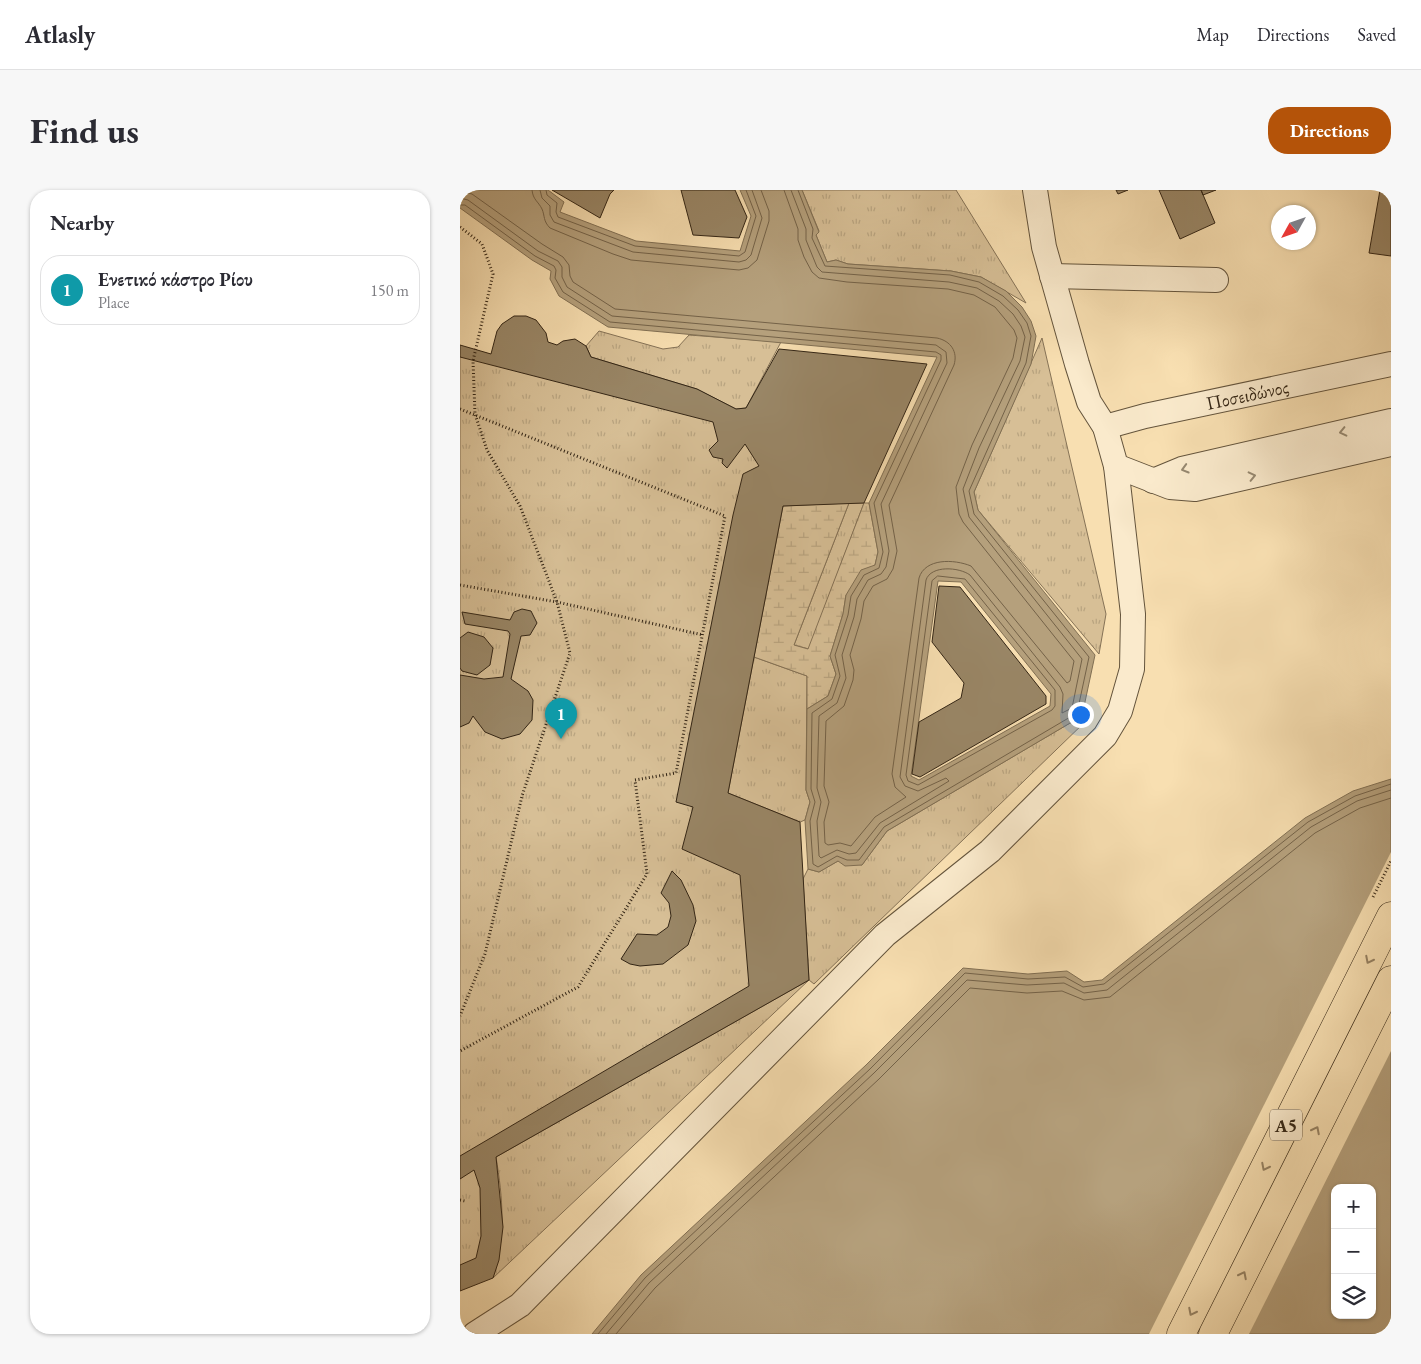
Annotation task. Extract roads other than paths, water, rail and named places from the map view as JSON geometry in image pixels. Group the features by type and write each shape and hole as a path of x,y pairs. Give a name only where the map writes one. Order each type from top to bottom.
{"highway":[{"name":"Α5","path":"1181,1334 1391,916"},
{"name":"Α5","path":"1213,1334 1391,980"}],"street":[{"path":"476,1334 520,1305 885,935 990,851 1106,736 1120,711 1132,669 1133,614 1116,466 1105,427 1089,402 1052,276 1044,247 1035,190"},
{"path":"1052,276 1216,280"},
{"name":"Ποσειδώνος","path":"1105,427 1145,416 1391,364"},
{"path":"1153,481 1182,469 1391,421"},
{"path":"1116,466 1153,481 1170,486 1194,489 1391,444"}],"water":[{"path":"460,190 548,190 564,202 560,212 636,241 740,251 751,216 740,190 802,190 819,232 816,235 827,262 836,260 848,264 951,271 981,277 1006,291 1022,307 1031,321 1036,336 1031,364 974,492 978,510 1095,655 1082,716 887,831 862,865 845,866 838,861 819,872 808,869 805,820 810,802 806,790 807,709 828,696 836,674 830,656 843,614 846,595 861,570 875,565 878,552 869,503 937,357 608,327 559,296 550,279 551,271 532,260 460,208","holes":["938,581 961,582 1051,694 1050,706 919,780 911,776"]},
{"path":"1391,779 1391,1334 592,1334 641,1275 866,1065 963,968 1028,974 1067,971 1084,982 1102,980 1305,818 1353,791"}],"place":[{"name":"Ενετικό κάστρο Ρίου","path":"561,739"}]}
